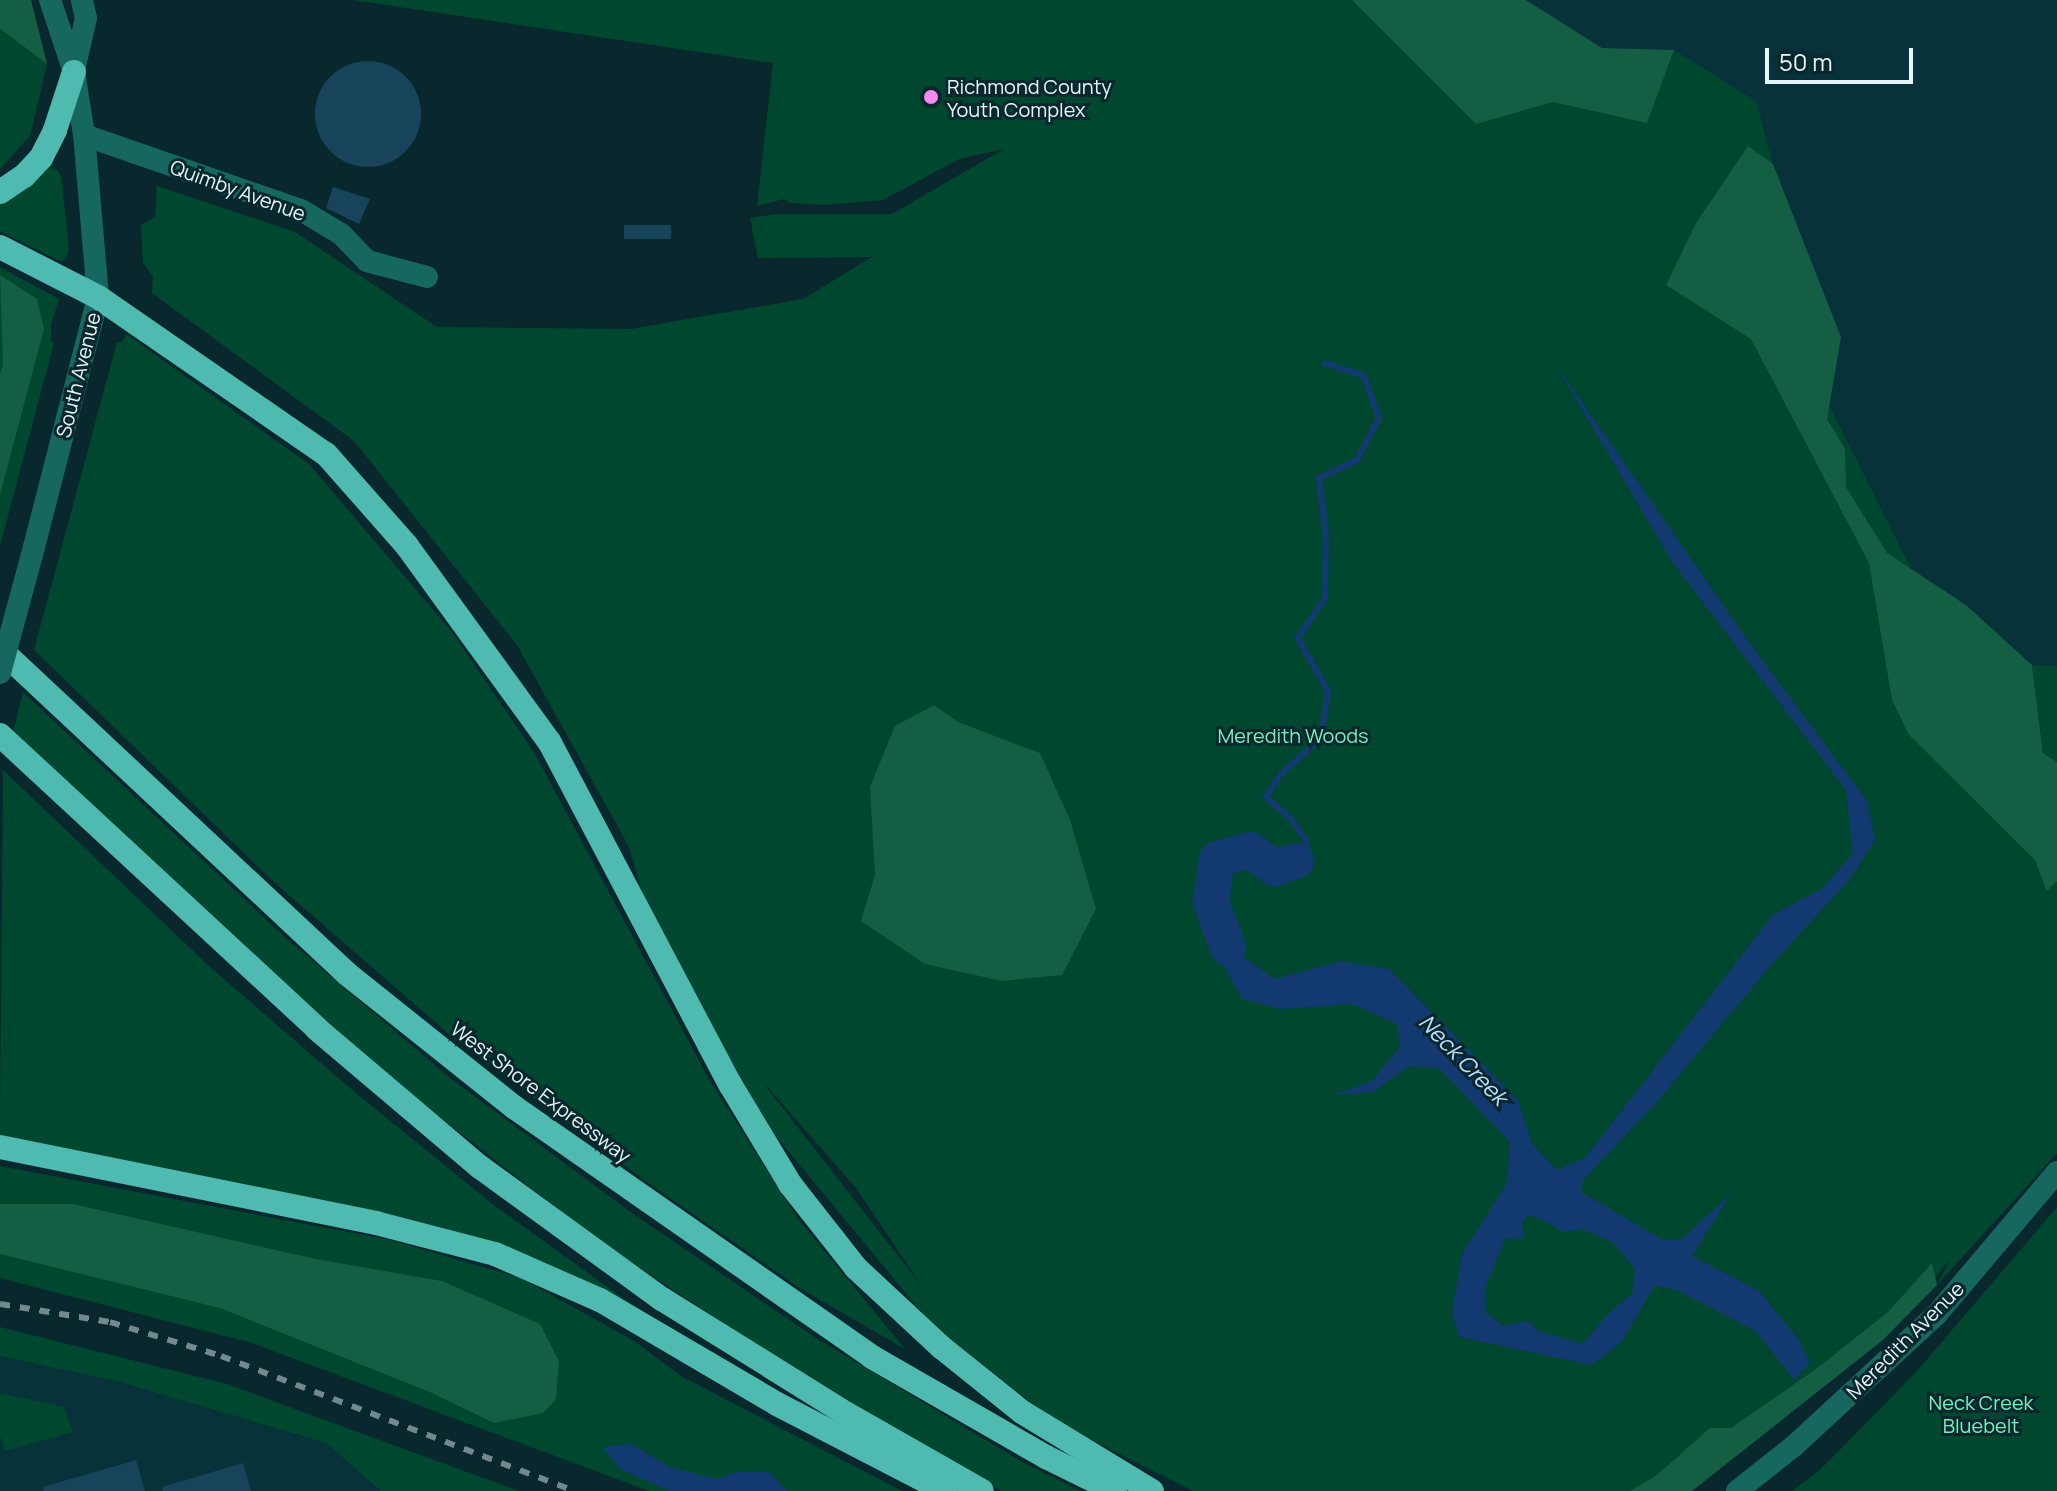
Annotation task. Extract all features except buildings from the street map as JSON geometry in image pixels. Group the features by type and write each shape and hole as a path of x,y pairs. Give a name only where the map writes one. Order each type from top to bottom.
{"highway":[{"path":"0,192 24,176 41,158 55,130 74,72"},
{"path":"0,247 98,297 326,454 407,546 550,743 730,1084 790,1184 856,1268 941,1347 1022,1412 1152,1491"},
{"name":"West Shore Expressway","path":"0,649 346,973 514,1107 872,1357 1046,1457 1115,1491"},
{"path":"0,735 317,1029 480,1167 662,1299 847,1414 982,1491"},
{"path":"0,1147 376,1223 495,1254 600,1300 777,1404 945,1491"}],"street":[{"name":"South Avenue","path":"0,673 98,297 84,135 74,72 50,0"},
{"name":"South Avenue","path":"74,72 86,18 82,0"},
{"name":"Quimby Avenue","path":"84,135 301,210 341,234 367,261 427,277"},
{"name":"Meredith Avenue","path":"1737,1491 1795,1445 1937,1314 2057,1172"}],"shaded area":[{"path":"1526,0 2057,0 2057,666 2032,665 1966,605 1887,553 1827,419 1840,337 1773,164 1756,101 1674,51 1602,48"},
{"path":"0,1356 116,1381 326,1443 381,1491 0,1491"}],"green space":[{"path":"0,0 31,0 47,64 0,29"},
{"name":"Meredith Woods","path":"353,0 1352,0 1518,112 1553,102 1646,122 1674,50 1756,101 1773,164 1748,147 1720,188 2057,859 2057,1153 1937,1285 1951,1258 1908,1309 1666,1491 1193,1491 1056,1422 933,1326 775,1135 724,1049 644,900 629,847 517,645 354,441 152,293 153,277 143,263 141,225 155,217 157,186 295,232 437,327 631,329 803,299 872,257 758,258 750,218 776,214 892,214 1004,149 959,159 883,200 825,205 790,203 784,199 757,206 773,63","holes":["764,1084 765,1084 856,1188 924,1289"]},
{"path":"1352,0 1526,0 1602,48 1674,50 1647,123 1553,102 1476,124"},
{"path":"0,29 47,64 30,136 0,169"},
{"path":"1748,146 1773,164 1841,337 1827,419 1845,449 1846,487 1887,553 1966,605 2032,665 2043,753 2057,762 2057,881 2047,891 2035,860 1909,735 1892,700 1869,563 1751,339 1666,285 1696,223"},
{"path":"46,167 56,169 61,175 69,249 65,259 60,261 0,231 0,204"},
{"path":"0,267 59,299 51,324 51,341 54,343 0,546"},
{"path":"0,275 37,299 44,329 0,495 0,373 3,365"},
{"path":"126,334 309,464 452,632 534,752 710,1081 798,1219 905,1349 801,1289 647,1182 457,1041 275,883 34,650 117,342 122,342"},
{"path":"2032,665 2057,666 2057,762 2043,753"},
{"path":"23,692 288,940 450,1078 629,1211 816,1338 1022,1462 1081,1491 1001,1491 793,1369 605,1245 424,1105 255,960 13,732"},
{"path":"934,705 958,722 1040,753 1070,820 1096,909 1062,975 1002,981 925,964 861,921 875,875 870,787 895,726"},
{"path":"3,770 211,968 357,1094 495,1206 688,1345 577,1284 0,1136"},
{"path":"0,1166 390,1240 521,1278 634,1341 681,1376 902,1491 649,1491 252,1343 0,1278"},
{"path":"0,1204 73,1204 316,1259 442,1281 540,1324 559,1361 556,1399 543,1413 494,1423 432,1393 220,1308 0,1254"},
{"name":"Neck Creek Bluebelt","path":"2057,1207 2057,1491 1792,1491 1820,1470 1918,1370"},
{"path":"1932,1263 1937,1285 1883,1340 1692,1491 1630,1491 1657,1475 1710,1428 1731,1428 1816,1369 1888,1312"},
{"path":"0,1327 227,1384 519,1491 381,1491 326,1443 116,1381 0,1356"},
{"path":"0,1393 64,1407 73,1432 5,1451 0,1435"}],"water":[{"path":"1554,362 1753,648 1867,801 1875,840 1849,880 1770,966 1655,1104 1583,1180 1581,1192 1663,1240 1682,1239 1731,1194 1692,1256 1759,1291 1799,1340 1810,1362 1794,1380 1756,1331 1679,1291 1655,1285 1622,1341 1592,1365 1459,1337 1452,1313 1462,1254 1507,1183 1510,1142 1439,1068 1409,1066 1373,1092 1333,1095 1372,1081 1400,1047 1397,1024 1352,1004 1281,1009 1242,999 1213,945 1211,902 1243,957 1275,979 1341,961 1389,969 1518,1100 1532,1144 1557,1170 1586,1157 1773,915 1823,888 1853,853 1846,790 1673,563","holes":["1527,1215 1539,1218 1563,1232 1583,1229 1614,1243 1635,1269 1633,1293 1608,1314 1583,1344 1538,1331 1528,1321 1502,1326 1486,1313 1485,1288 1505,1239 1524,1238 1522,1223"]},
{"path":"631,1444 670,1467 716,1479 741,1471 769,1472 787,1491 670,1491 620,1469 602,1447"}],"waterway":[{"path":"1296,861 1307,857 1307,842 1291,819 1266,797 1281,774 1321,738 1328,692 1298,638 1325,598 1326,537 1319,478 1357,460 1379,418 1364,376 1325,363"},
{"name":"Neck Creek","path":"1228,948 1211,902 1217,859 1250,850 1275,868 1296,861"}],"railway":[{"path":"0,1304 110,1322 221,1356 575,1491"}],"place":[{"name":"Richmond County Youth Complex","path":"931,97"}]}
